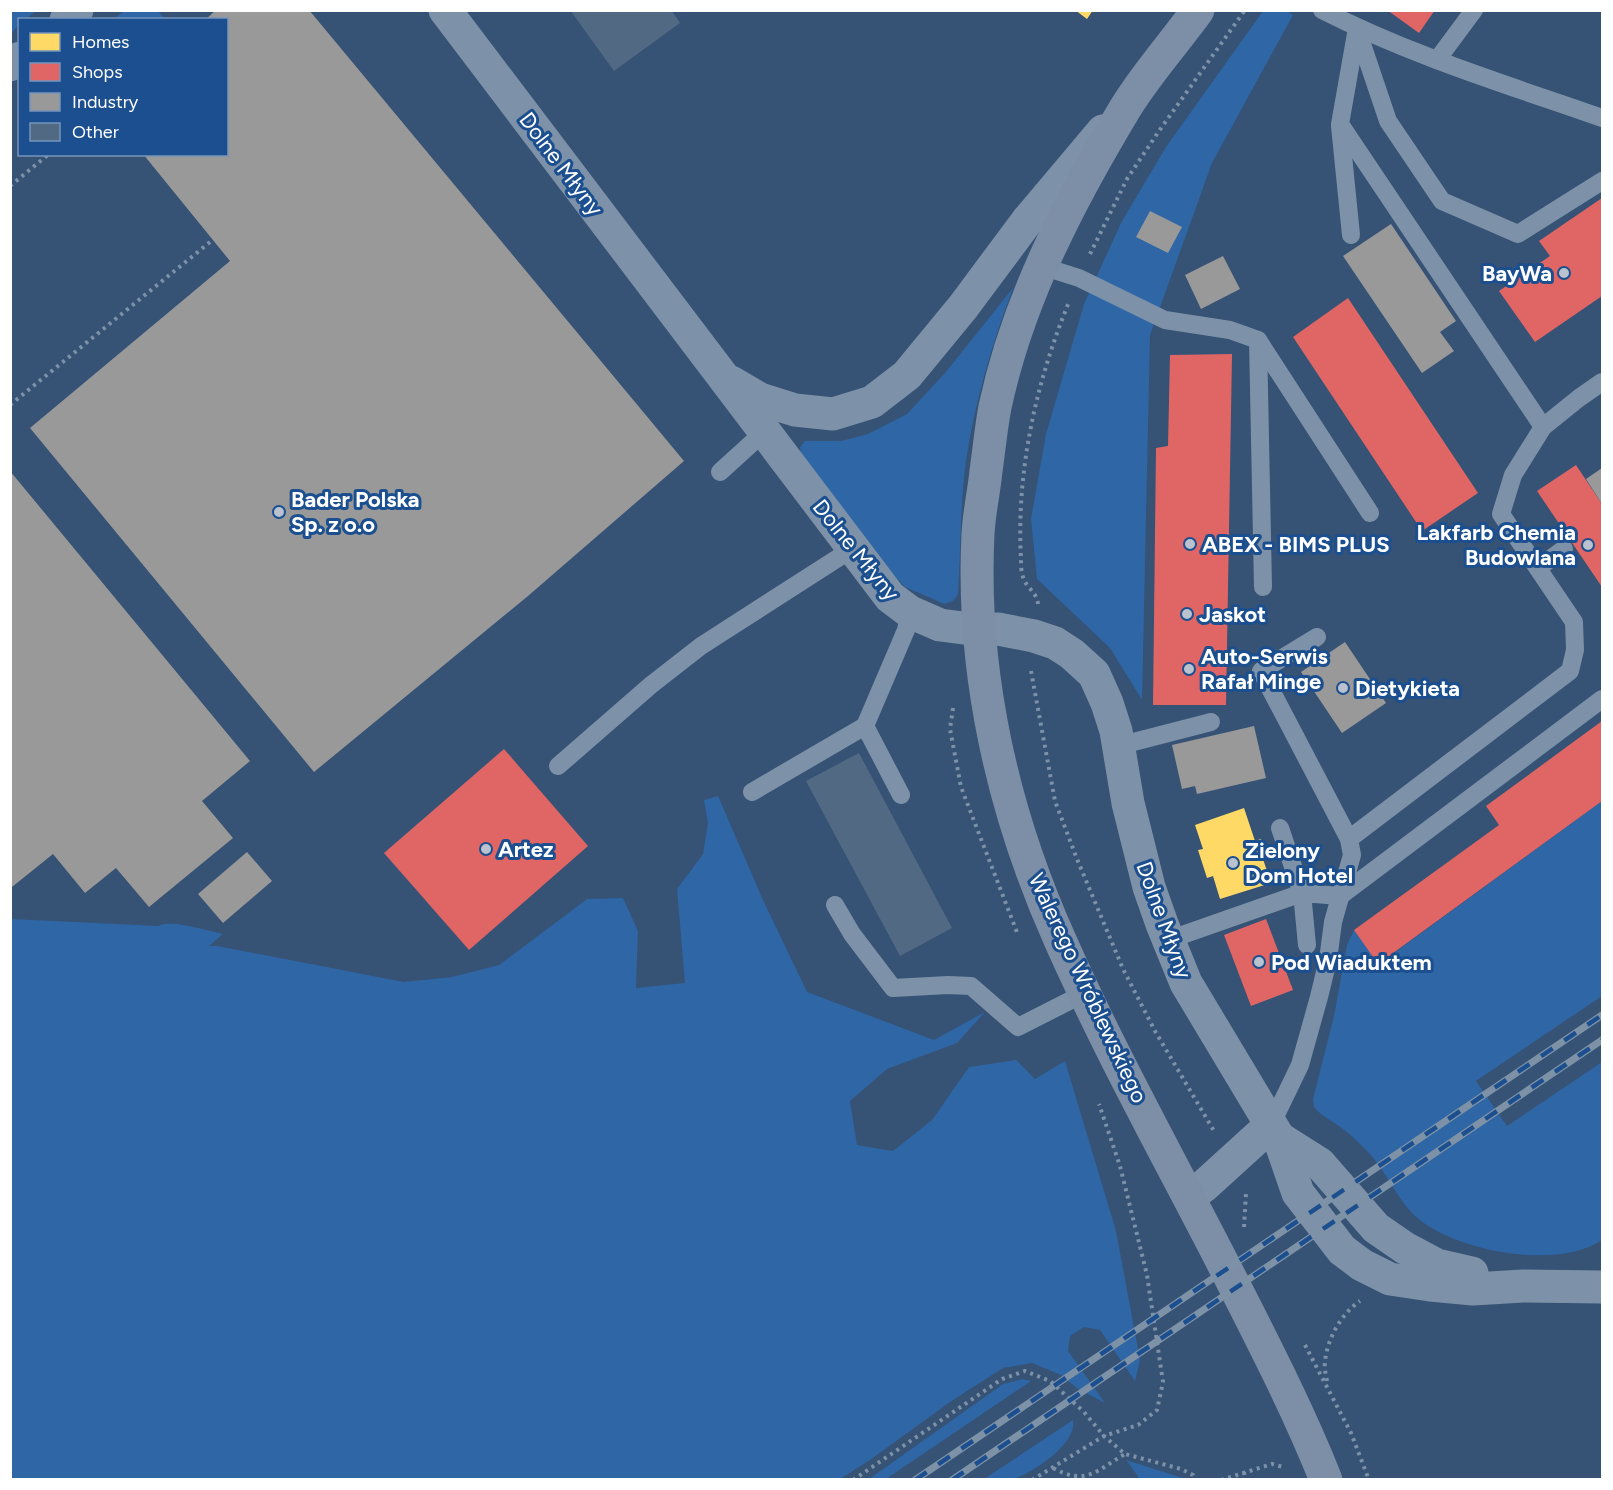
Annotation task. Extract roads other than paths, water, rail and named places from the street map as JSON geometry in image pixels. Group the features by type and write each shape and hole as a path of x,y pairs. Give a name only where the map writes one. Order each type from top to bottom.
{"main road":[{"name":"Walerego Wróblewskiego","path":"1198,10 1128,103 1062,220 1041,266 1007,362 994,410 978,533 979,630 989,703 1008,798 1032,872 1085,993 1272,1360 1326,1479"}],"street":[{"name":"Dolne Młyny","path":"445,10 890,597 910,612 940,625 979,630 998,629 1055,643 1072,654 1094,674 1116,731 1140,856 1168,940 1186,983 1275,1131 1320,1164 1376,1228 1405,1248 1437,1265 1523,1286 1602,1287"},
{"path":"724,377 760,399 795,410 834,414 872,402 907,375 963,307 1027,220 1128,103"},
{"path":"1189,1197 1275,1131"}],"lane":[{"path":"1323,10 1357,28 1437,60 1602,118"},
{"path":"1437,60 1474,10"},
{"path":"1350,235 1340,124 1357,28"},
{"path":"1357,28 1388,121 1442,201 1518,234 1602,181"},
{"path":"1340,124 1543,427"},
{"path":"1041,266 1079,278 1165,320 1230,330 1258,340 1370,513"},
{"path":"1258,340 1263,587"},
{"path":"1349,839 1570,671 1575,650 1574,622 1502,514 1513,475 1543,427 1602,382"},
{"path":"720,472 764,432"},
{"path":"558,766 651,685 701,646 852,549"},
{"path":"1538,568 1564,549"},
{"path":"753,792 865,726 906,630 910,612"},
{"path":"1275,1131 1300,1065 1328,960 1333,922 1352,855 1349,839 1261,671 1317,637"},
{"path":"1168,940 1302,892 1340,896 1602,699"},
{"path":"1118,746 1211,722"},
{"path":"865,726 901,795"},
{"path":"1280,828 1302,892 1307,945"},
{"path":"835,905 852,934 893,988 971,986 1018,1027 1085,993"}],"railway":[{"path":"915,1480 1602,1015"},
{"path":"952,1480 1602,1040"}],"place":[{"name":"BayWa","path":"1564,273"},
{"name":"Bader Polska Sp. z o.o","path":"279,512"},
{"name":"ABEX - BIMS PLUS","path":"1190,544"},
{"name":"Lakfarb Chemia Budowlana","path":"1588,545"},
{"name":"Jaskot","path":"1187,614"},
{"name":"Auto-Serwis Rafał Minge","path":"1189,669"},
{"name":"Dietykieta","path":"1343,688"},
{"name":"Artez","path":"486,849"},
{"name":"Zielony Dom Hotel","path":"1233,863"},
{"name":"Pod Wiaduktem","path":"1259,962"}]}
